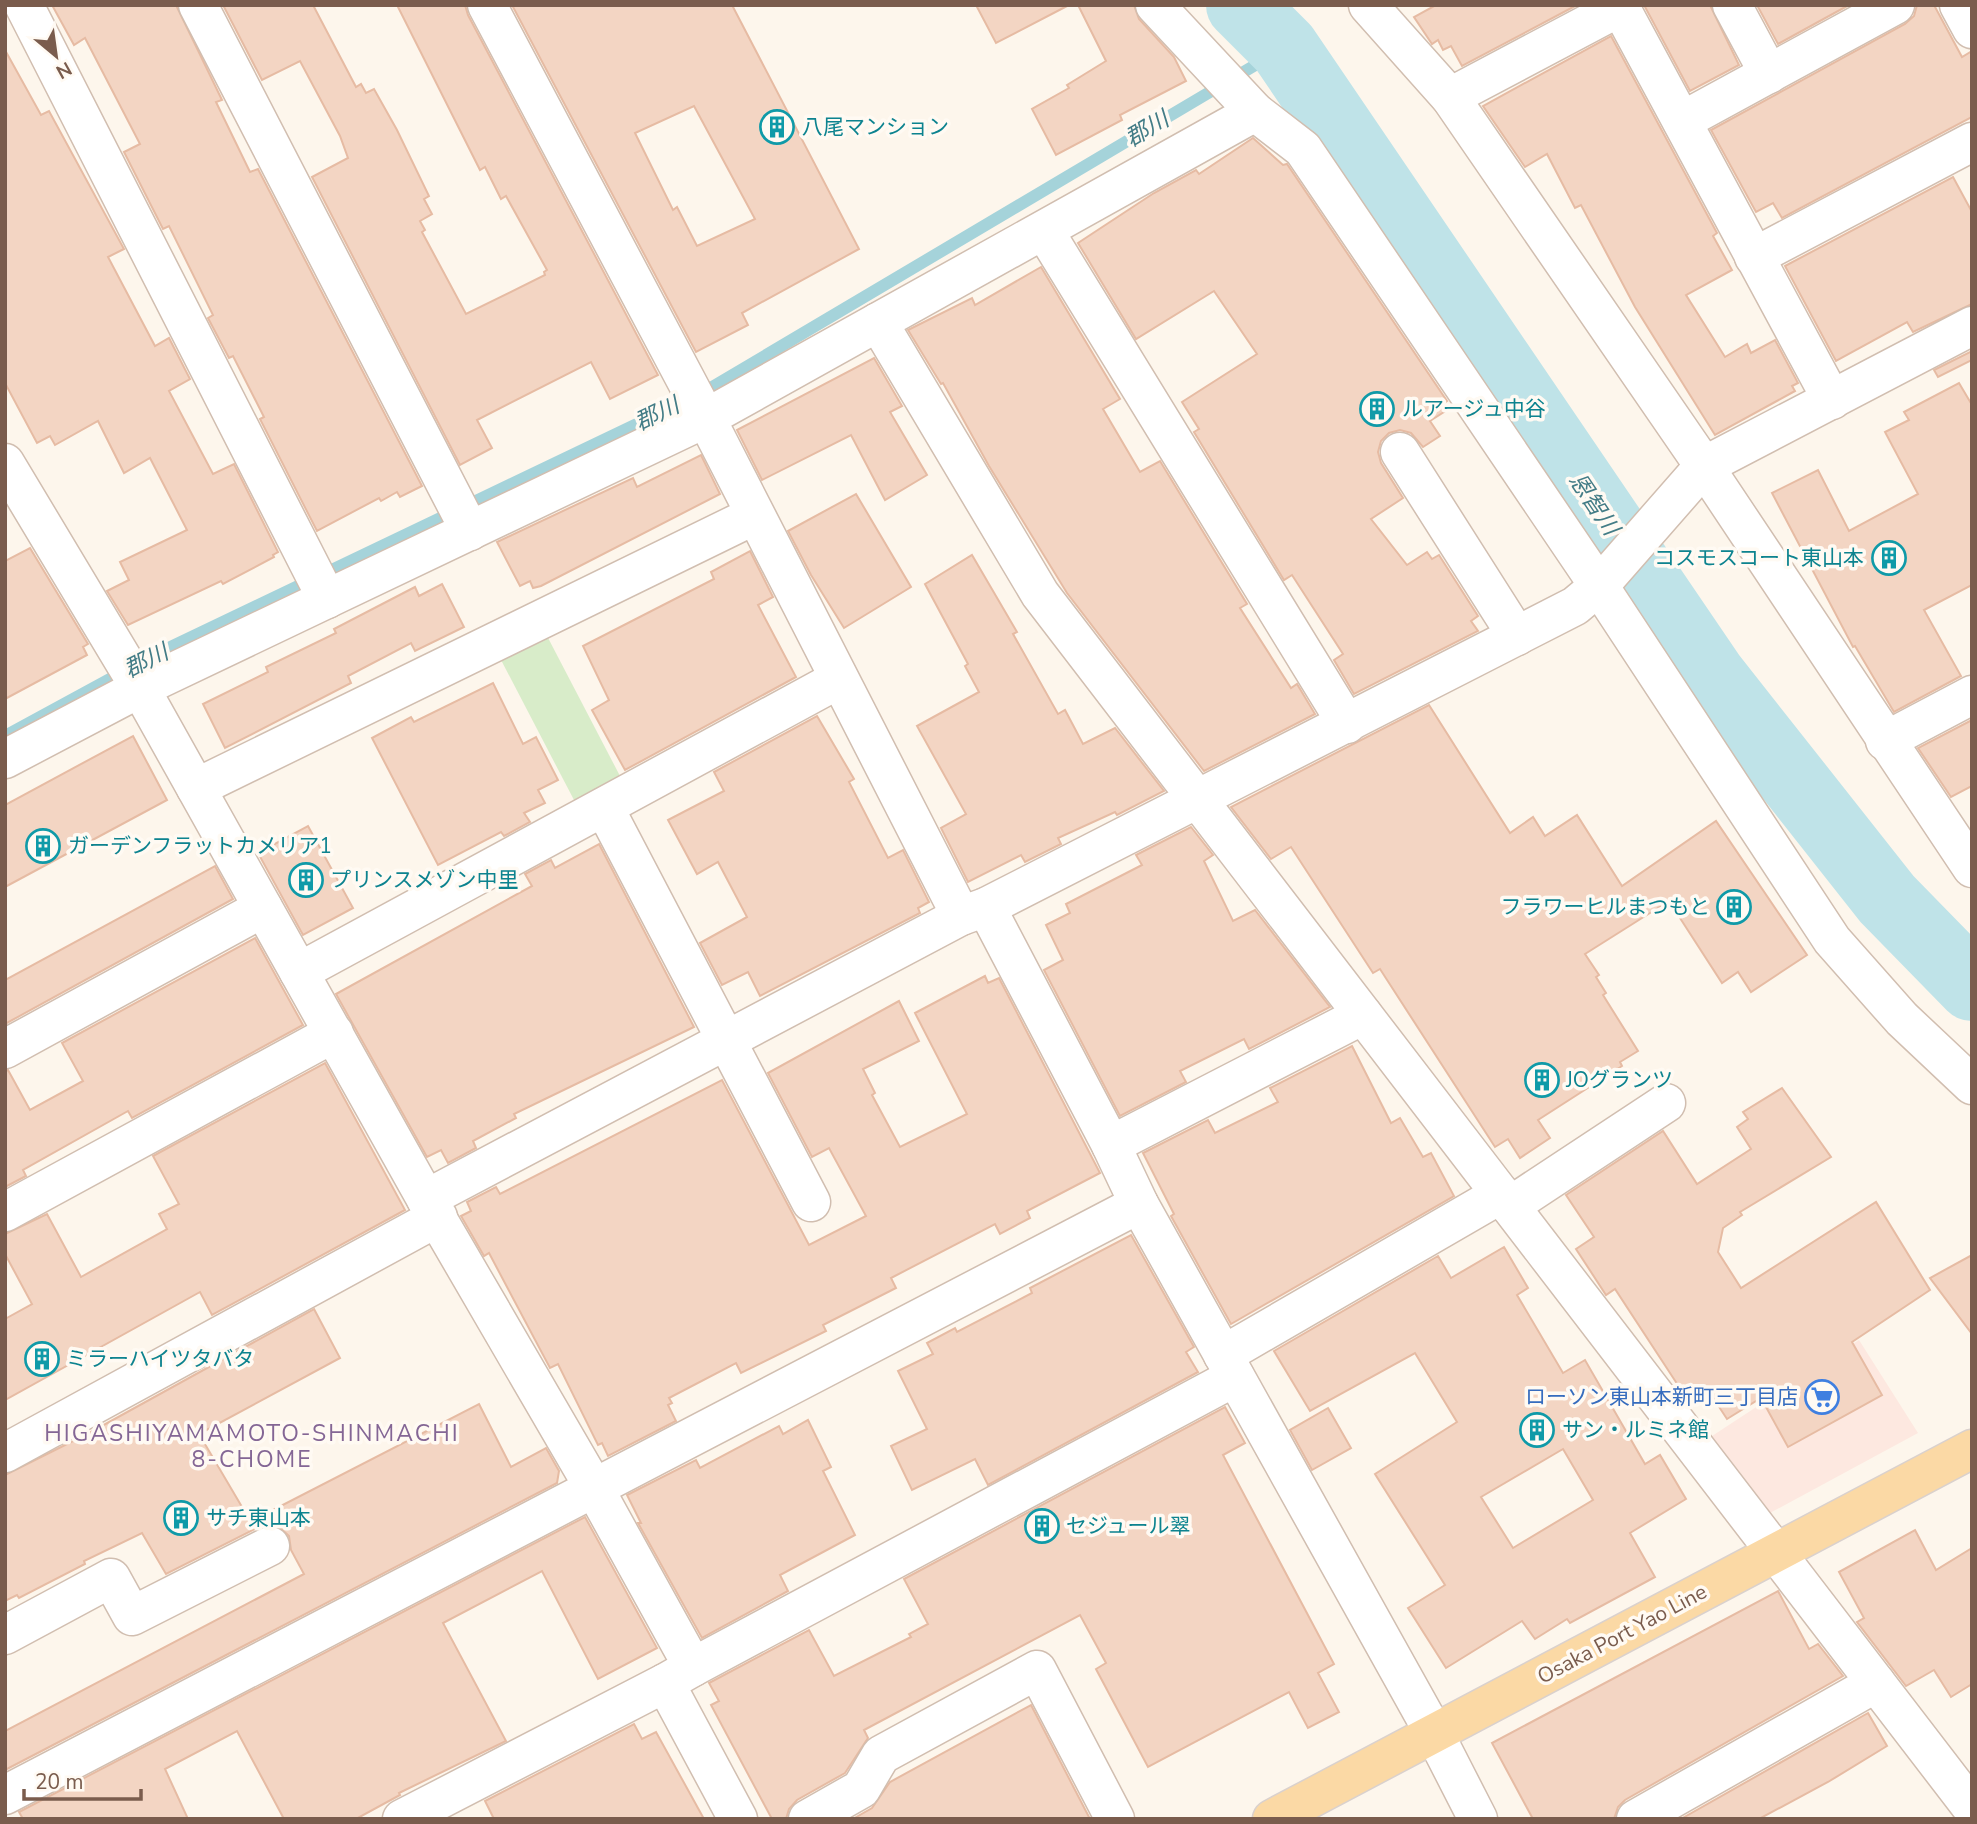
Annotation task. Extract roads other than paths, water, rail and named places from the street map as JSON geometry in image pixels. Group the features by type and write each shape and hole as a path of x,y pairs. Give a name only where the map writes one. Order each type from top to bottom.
{"main road":[{"name":"Osaka Port Yao Line","path":"1272,1819 1972,1449"}],"street":[{"path":"24,5 317,580"},
{"path":"198,5 463,516"},
{"path":"487,5 697,402 839,679 1111,1144 1139,1204 1434,1733 1478,1819"},
{"path":"1155,5 1238,94 1303,149 1598,586 1832,940 1902,1019 1972,1085"},
{"path":"1368,5 1450,97 1704,466 1972,868"},
{"path":"1732,5 1769,74"},
{"path":"1682,121 1895,5"},
{"path":"1959,5 1972,29"},
{"path":"1450,97 1620,6 1832,400"},
{"path":"5,759 131,673 317,580 463,516 697,402 878,322 1045,232 1238,94"},
{"path":"1754,257 1972,142"},
{"path":"1045,232 1347,724"},
{"path":"878,322 1041,594 1972,1808"},
{"path":"5,1453 728,1039 1575,606 1598,586 1704,466 1972,326"},
{"path":"1400,452 1517,636"},
{"path":"5,463 131,673 432,1208 593,1486 679,1675 738,1819"},
{"path":"196,788 755,515"},
{"path":"299,972 839,679"},
{"path":"1885,741 1972,695"},
{"path":"604,807 728,1039 811,1202"},
{"path":"5,1049 263,908"},
{"path":"1111,1144 1363,1015"},
{"path":"5,1212 334,1033"},
{"path":"402,1819 679,1675 1229,1366 1666,1103"},
{"path":"5,1795 593,1486 1139,1204"},
{"path":"5,1635 111,1578 132,1616 270,1546"},
{"path":"808,1819 861,1789 881,1755 1037,1671 1115,1819"},
{"path":"1636,1819 1876,1683"},
{"path":"5,1813 8,1819"}],"waterway":[{"name":"恩智川","path":"1241,5 1284,48 1711,676 1887,899 1972,986"},
{"name":"郡川","path":"5,736 154,655 704,392 1284,48"}],"place":[{"name":"八尾マンション","path":"777,127"},
{"name":"ルアージュ中谷","path":"1377,409"},
{"name":"コスモスコート東山本","path":"1889,558"},
{"name":"ガーデンフラットカメリア1","path":"43,846"},
{"name":"プリンスメゾン中里","path":"306,880"},
{"name":"フラワーヒルまつもと","path":"1734,907"},
{"name":"JOグランツ","path":"1542,1080"},
{"name":"ミラーハイツタバタ","path":"42,1359"},
{"name":"ローソン東山本新町三丁目店","path":"1822,1397"},
{"name":"サン・ルミネ館","path":"1537,1430"},
{"name":"サチ東山本","path":"181,1518"},
{"name":"セジュール翠","path":"1042,1526"}],"district":[{"name":"HIGASHIYAMAMOTO-SHINMACHI 8-CHOME","path":"252,1446"}]}
